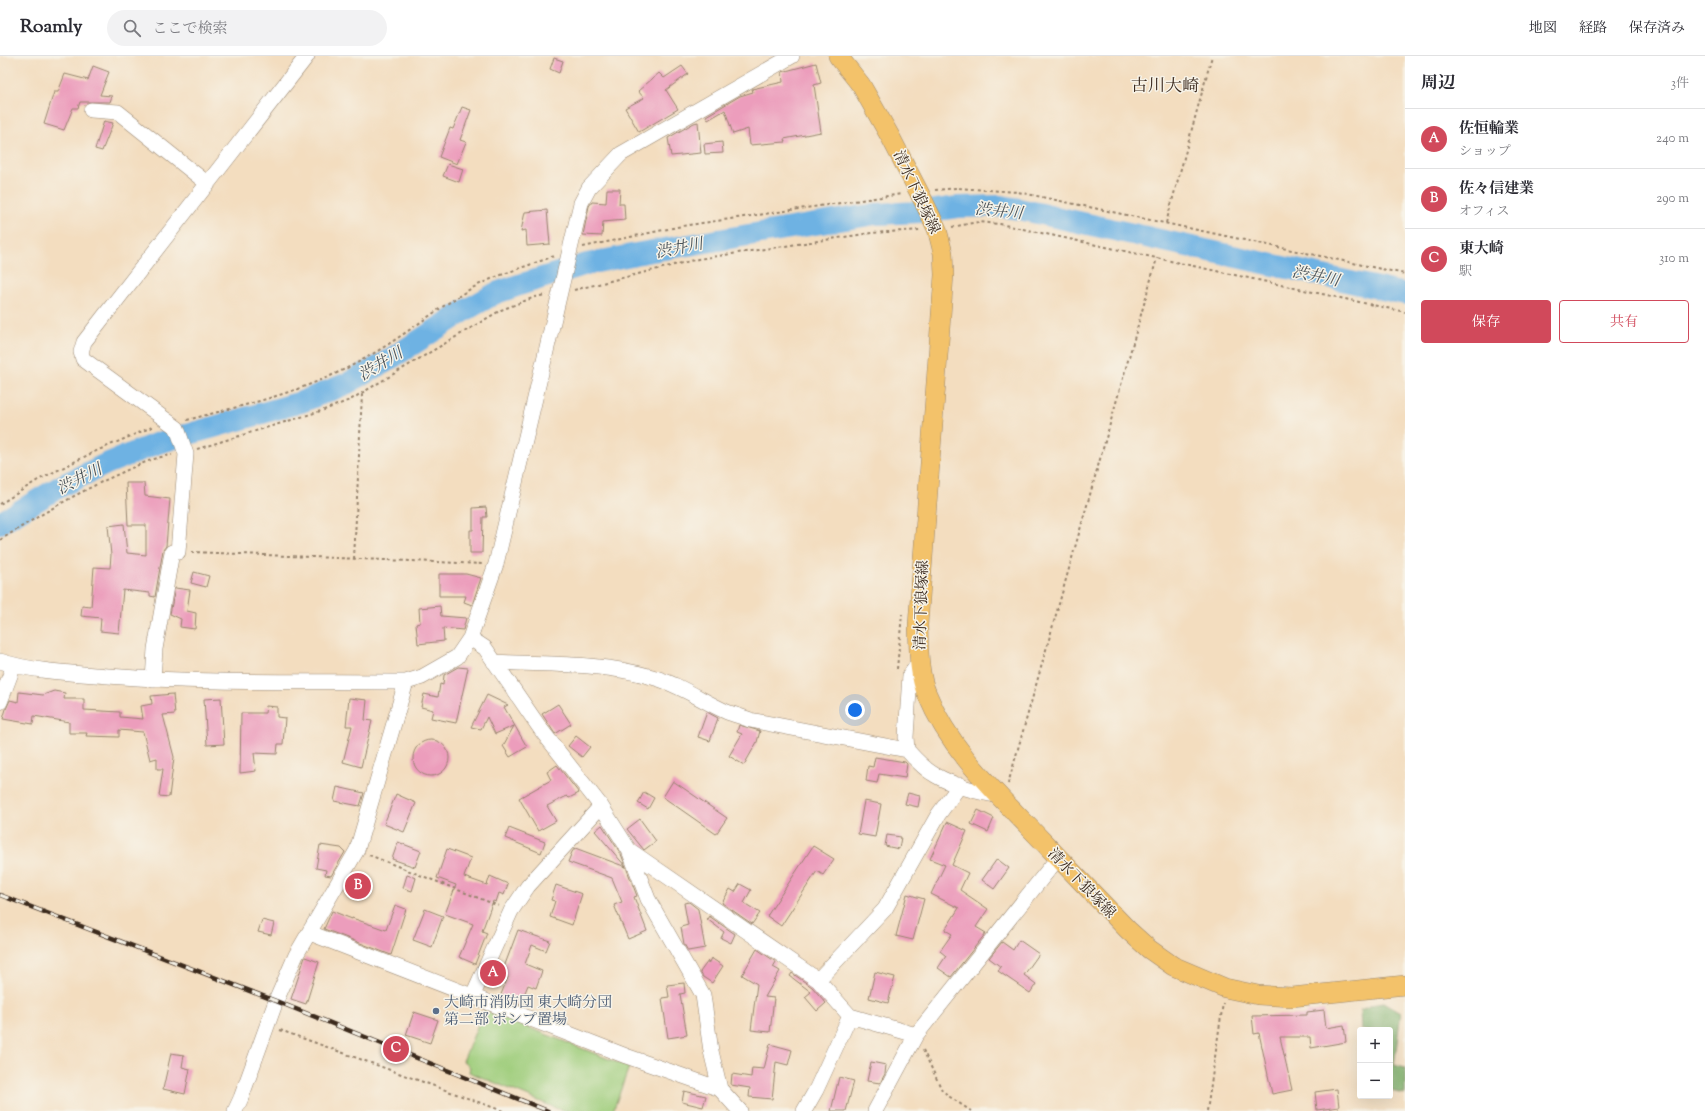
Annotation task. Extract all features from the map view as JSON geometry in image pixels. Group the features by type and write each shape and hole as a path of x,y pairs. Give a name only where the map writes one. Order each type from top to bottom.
{"main road":[{"name":"清水下狼塚線","path":"838,56 861,85 922,196 935,224 943,253 944,276 918,625 920,661 926,692 937,716 950,738 970,764 998,795 1128,930 1149,949 1173,966 1226,988 1258,995 1292,997 1405,985"}],"street":[{"path":"153,680 155,649 172,552 178,552 186,450 171,423 83,359 81,352 84,342 307,56"},
{"path":"0,702 7,663 75,674 153,680 406,682 422,677 457,657 470,638 496,564 581,202 589,188 621,154 792,56"},
{"path":"91,110 118,112 208,184"},
{"path":"470,638 485,648 542,731 601,806 629,850 648,899 703,995 711,1051 720,1089"},
{"path":"907,750 906,737 910,675 920,661"},
{"path":"494,662 593,666 653,677 671,684 727,712 750,720 907,750 919,763 935,775 981,793 998,795"},
{"path":"235,1111 296,955 357,850 406,682"},
{"path":"818,980 885,909 938,815 960,785"},
{"path":"472,996 511,911 528,886 601,806"},
{"path":"629,850 818,980 850,1016 916,1035"},
{"path":"875,1111 916,1035 1058,858"},
{"path":"310,933 626,1056 720,1089 740,1111"},
{"path":"804,1111 816,1090 850,1016"}],"path":[{"path":"1166,223 1212,56"},
{"path":"0,504 38,480 94,452 155,426 252,403 307,386 345,369 381,349 468,291 489,281 569,254 682,226 922,196 958,188 1018,192 1405,274"},
{"path":"0,540 44,512 101,481 144,462 186,450 196,449 324,410 350,400 501,310 535,297 561,290 698,259 935,224 978,222 1000,224 1405,312"},
{"path":"998,795 1010,782 1157,258"},
{"path":"354,559 362,393"},
{"path":"178,552 496,564"},
{"path":"357,850 511,911"},
{"path":"1207,1111 1226,988"},
{"path":"268,1025 503,1111"},
{"path":"916,1035 942,1090 950,1098 971,1111"}],"green space":[{"path":"1384,1002 1401,1012 1394,1065 1405,1068 1405,1094 1393,1092 1393,1027 1361,1027 1360,1010"},
{"path":"484,1010 629,1067 613,1111 563,1111 469,1072 470,1067 463,1061"}],"building":[{"path":"554,58 563,61 559,73 550,69"},
{"path":"816,63 821,83 814,85 821,132 784,139 785,142 750,145 748,129 733,134 725,110 708,120 706,116 740,96 753,92 752,89 783,82 782,72"},
{"path":"93,66 109,72 100,95 112,96 110,102 80,102 78,108 73,108 64,130 44,124 54,92 58,92 65,74 88,80"},
{"path":"682,66 688,74 666,90 678,109 639,132 625,108 644,98 638,91 659,73 664,78"},
{"path":"462,107 471,110 460,140 466,142 457,164 439,157 450,128 453,129"},
{"path":"104,121 113,123 102,151 95,149"},
{"path":"698,122 701,153 671,156 668,138"},
{"path":"722,142 723,153 705,154 704,144"},
{"path":"448,164 463,169 459,182 443,176"},
{"path":"607,189 620,189 619,204 624,204 625,220 603,222 602,236 583,235 589,206 592,202 606,203"},
{"path":"547,210 550,244 527,246 526,230 521,231 525,212"},
{"path":"126,483 144,483 145,496 170,499 166,546 163,550 155,597 150,596 150,593 123,590 119,633 100,631 101,618 81,616 82,606 91,607 94,567 110,568 111,555 108,526 124,524 127,553 146,555 146,525 128,525"},
{"path":"486,507 487,517 483,517 482,553 470,553 470,530 473,530 473,508"},
{"path":"194,572 209,576 206,587 191,583"},
{"path":"439,574 466,574 481,578 472,605 464,602 466,596 439,596"},
{"path":"175,588 190,590 187,611 196,613 195,629 180,627 181,619 170,614"},
{"path":"440,606 441,616 466,618 463,630 443,628 444,641 418,644 416,624 420,623 419,608"},
{"path":"458,667 468,668 456,723 431,718 433,710 421,707 424,694 438,697 440,684 443,685 444,675"},
{"path":"54,691 65,693 64,699 84,699 84,710 120,712 120,717 143,719 141,706 152,704 151,696 173,694 175,714 163,715 174,757 169,797 159,796 163,769 157,769 157,758 150,760 143,732 119,730 119,737 86,736 87,733 69,733 69,722 34,716 33,724 3,719 10,700 18,702 19,692 43,695"},
{"path":"487,695 508,705 504,707 527,747 510,757 503,746 514,726 495,734 487,717 481,729 471,727"},
{"path":"221,698 224,744 207,745 204,699"},
{"path":"349,698 367,700 365,720 372,721 361,767 343,762 352,726 346,726"},
{"path":"558,704 571,724 555,734 542,714"},
{"path":"266,706 277,707 277,717 285,718 283,744 278,744 277,754 254,753 256,771 240,773 241,713 265,713"},
{"path":"707,712 718,718 710,741 698,737"},
{"path":"739,725 760,731 757,742 744,765 729,756 742,734 737,732"},
{"path":"576,736 590,747 582,757 568,746"},
{"path":"435,740 444,745 448,751 448,765 444,771 435,776 427,776 418,771 414,765 413,754 418,745 424,741"},
{"path":"875,757 905,762 907,764 905,778 879,774 877,783 866,781 868,766 873,767"},
{"path":"557,765 579,793 569,798 567,796 547,806 556,821 538,831 519,798 551,780 547,772"},
{"path":"673,781 727,818 716,834 663,797"},
{"path":"337,787 364,793 360,806 334,801"},
{"path":"644,792 654,798 648,809 638,803"},
{"path":"908,793 920,796 918,807 905,804"},
{"path":"396,794 416,803 404,832 384,824"},
{"path":"864,801 881,804 875,837 858,834"},
{"path":"978,810 994,818 988,832 971,824"},
{"path":"640,819 656,841 644,850 627,829"},
{"path":"947,822 967,831 952,865 968,873 960,890 988,909 976,927 986,933 951,977 938,968 946,956 940,951 952,934 945,930 959,908 931,894 945,865 930,859"},
{"path":"602,825 621,854 626,867 595,831"},
{"path":"509,828 545,842 541,853 505,838"},
{"path":"887,835 901,837 899,849 885,846"},
{"path":"398,842 421,851 415,867 392,859"},
{"path":"320,845 341,848 345,852 331,876 325,875 326,870 316,868"},
{"path":"813,846 834,859 823,875 817,871 781,926 767,916"},
{"path":"575,848 626,867 637,896 634,897 647,931 628,939 614,905 622,902 612,878 568,862"},
{"path":"447,849 471,858 464,877 487,885 490,876 508,884 504,895 499,893 496,902 493,901 482,931 487,933 475,964 459,957 473,924 445,914 456,885 437,878"},
{"path":"997,859 1009,868 994,889 982,880"},
{"path":"407,875 416,878 412,891 403,888"},
{"path":"740,884 751,890 744,903 760,913 752,924 722,903 730,889 735,892"},
{"path":"556,885 582,894 572,925 550,917 555,901 551,900"},
{"path":"907,894 924,899 913,940 896,936"},
{"path":"689,902 698,909 705,948 688,951 684,944 681,927 688,925 684,903"},
{"path":"395,905 406,909 391,955 324,929 332,911 386,930"},
{"path":"425,909 443,916 432,947 413,940"},
{"path":"709,916 735,934 731,943 721,938 724,932 707,919"},
{"path":"262,920 274,923 271,935 258,932"},
{"path":"518,930 550,941 546,951 532,945 525,964 542,971 536,988 528,985 520,1005 500,997 508,977 501,975"},
{"path":"1019,940 1039,954 1024,975 1036,984 1030,993 998,971 1001,967 989,958 1002,942 1013,950"},
{"path":"757,949 776,962 773,967 780,971 765,997 774,998 770,1032 751,1030 757,984 742,975"},
{"path":"305,957 319,962 306,1004 291,999"},
{"path":"711,958 723,966 712,983 703,977 700,972 708,961 708,964"},
{"path":"875,972 895,977 888,1003 869,998"},
{"path":"792,973 812,987 826,1003 817,1011 805,997 811,992 790,976"},
{"path":"684,983 685,993 680,994 687,1035 668,1038 662,998 669,997 667,985"},
{"path":"1324,1010 1326,1028 1344,1025 1346,1042 1311,1048 1310,1037 1280,1037 1292,1090 1272,1094 1259,1033 1254,1034 1252,1016 1307,1015 1307,1012"},
{"path":"414,1012 438,1020 430,1043 406,1035"},
{"path":"770,1044 792,1050 788,1065 776,1062 772,1099 749,1097 750,1088 731,1085 732,1074 751,1077 752,1068 764,1069"},
{"path":"171,1053 184,1055 182,1067 190,1069 185,1094 163,1089"},
{"path":"871,1062 886,1065 885,1074 880,1083 867,1081"},
{"path":"839,1077 854,1081 846,1111 831,1111"},
{"path":"1337,1089 1339,1107 1317,1110 1315,1092"},
{"path":"684,1091 706,1096 703,1107 682,1102"}],"waterway":[{"name":"渋井川","path":"0,523 61,486 106,464 158,443 301,402 348,383 384,363 466,310 496,293 587,264 646,252 876,214 921,212 958,207 999,206 1019,209 1405,294"}],"railway":[{"path":"0,895 276,1001 548,1111"}],"place":[{"name":"佐々信建業","path":"358,886"},
{"name":"佐恒輪業","path":"493,973"},
{"name":"大崎市消防団 東大崎分団 第二部 ポンプ置場","path":"436,1011"},
{"name":"東大崎","path":"396,1049"}],"district":[{"name":"古川大崎","path":"1165,85"}]}
